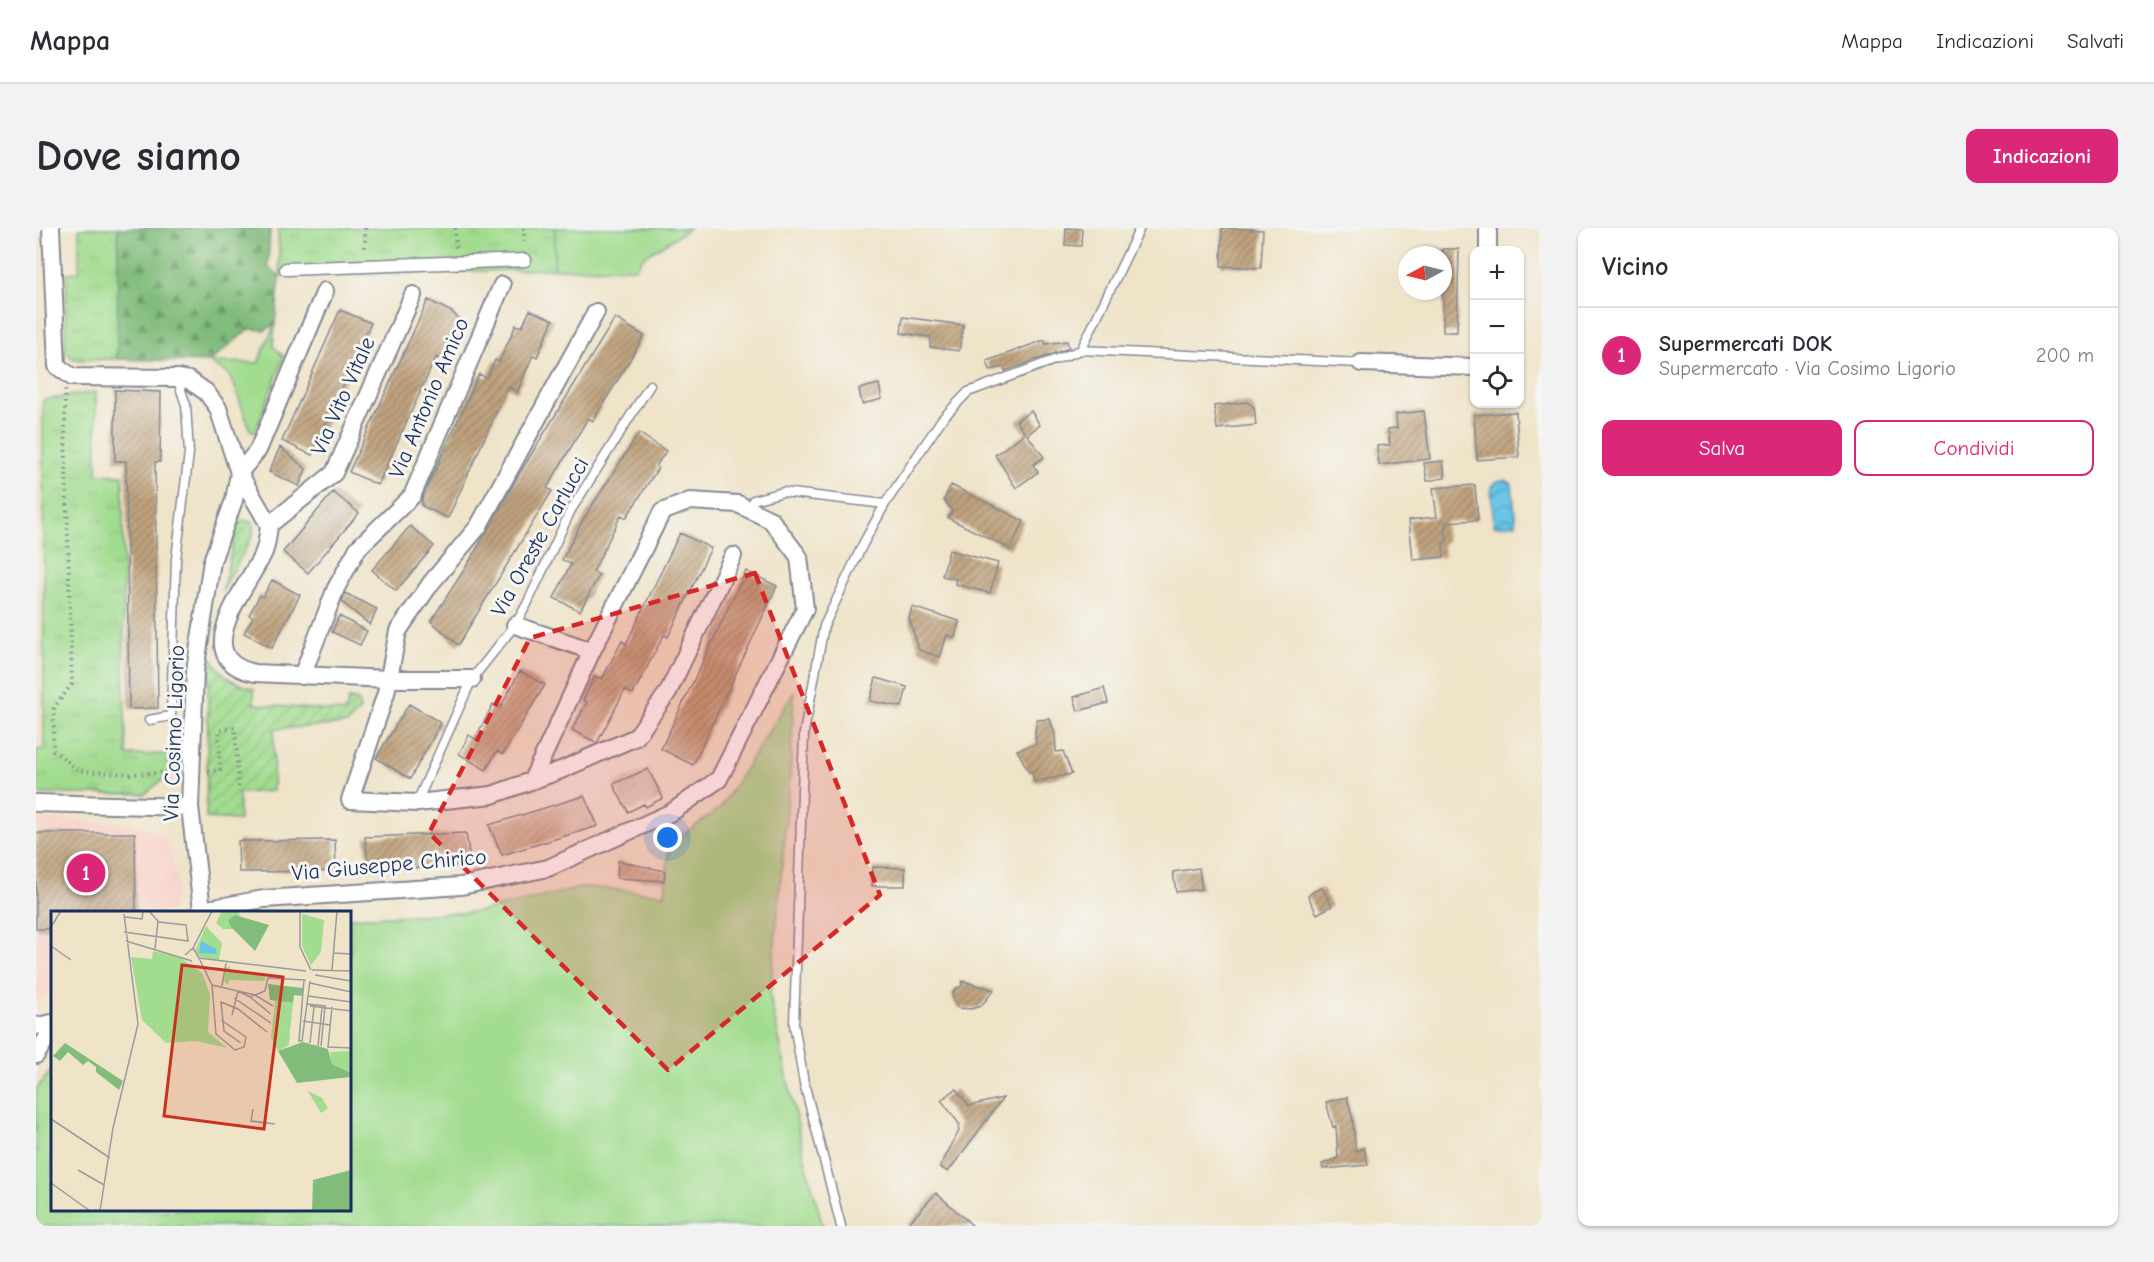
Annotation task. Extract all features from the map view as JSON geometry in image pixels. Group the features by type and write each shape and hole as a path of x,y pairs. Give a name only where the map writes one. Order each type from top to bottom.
{"street":[{"path":"51,228 57,366 66,372"},
{"path":"1488,228 1488,246"},
{"path":"286,269 525,260"},
{"name":"Via Antonio Amico","path":"302,676 336,588 358,548 412,496 502,285"},
{"path":"326,291 258,450 239,473 269,525 264,551 238,596 226,624 223,646 228,657 244,671 302,676 472,679"},
{"name":"Via Vito Vitale","path":"269,525 334,473 413,295"},
{"path":"596,312 478,527 431,583 398,631 388,679 350,800 417,803 492,795 636,737 668,692 733,556"},
{"path":"1361,363 1470,368"},
{"name":"Via Cosimo Ligorio","path":"66,372 72,377 189,380 206,392 218,408 239,473 234,500 212,561 195,671 190,807 200,911"},
{"name":"Via Giuseppe Chirico","path":"200,911 264,899 461,886 548,868 672,812 719,779 805,609 799,557 771,520 738,504 690,501 662,512 592,651 532,780"},
{"path":"514,625 592,651"},
{"path":"36,803 190,807"},
{"path":"36,1026 51,1023"},
{"path":"36,1054 51,1032"}],"lane":[{"path":"1081,350 1140,228"},
{"path":"841,1226 804,1083 794,1024 804,733 824,626 862,544 885,504 942,419 968,392 1081,350 1361,363"},
{"path":"149,720 171,716 176,559 189,453 186,405 177,378"},
{"name":"Via Oreste Carlucci","path":"417,803 472,679 514,625 527,604 571,510 650,385"},
{"path":"750,510 753,500 783,492 885,504"}],"path":[{"path":"365,228 366,266"},
{"path":"66,372 65,428 72,684 54,708 54,750 80,771 131,774 172,772"},
{"path":"208,772 220,770 219,730 236,729 239,792"}],"highlighted area":[{"path":"755,573 880,895 668,1070 429,833 530,638"}],"shaded area":[{"path":"36,820 134,823 169,840 178,886 171,911 51,911 51,993 36,1000"}],"green space":[{"path":"79,228 118,228 117,359 79,360 72,358 65,351 67,273 79,272"},
{"path":"118,228 270,228 268,267 280,276 275,324 265,330 249,329 209,362 117,359"},
{"path":"278,228 555,228 554,269 280,276"},
{"path":"555,228 690,228 642,258 636,268 554,269"},
{"path":"275,324 273,346 284,357 255,432 250,430 235,387 227,373 209,362 258,363"},
{"path":"96,392 97,474 123,475 124,695 127,755 179,754 172,772 145,794 36,794 36,750 44,749 43,400"},
{"path":"243,520 253,522 253,535 222,592 237,526"},
{"path":"209,653 217,667 227,677 254,689 254,704 345,712 349,699 358,701 360,710 347,724 274,729 273,791 239,793 239,820 206,818"},
{"path":"794,692 790,776 770,997 806,1164 823,1226 36,1226 36,1089 51,1071 51,1211 351,1211 351,918 477,912 585,887 665,894 669,845 720,808"}],"water":[{"path":"1505,480 1512,484 1516,524 1494,526 1491,488 1497,481"}],"building":[{"path":"1066,228 1082,229 1081,246 1065,245"},
{"path":"1222,228 1263,230 1261,268 1221,266"},
{"path":"1452,249 1459,249 1457,332 1443,332 1443,300 1452,300"},
{"path":"428,300 452,312 459,319 461,329 448,362 436,357 378,485 349,472"},
{"path":"340,310 371,323 312,455 282,441"},
{"path":"530,310 553,320 537,357 533,355 517,392 508,387 448,518 422,506 422,499 479,374 487,378 495,360 499,362 516,325 522,327"},
{"path":"903,317 963,325 959,351 930,347 931,337 901,333"},
{"path":"615,318 644,336 593,421 588,418 547,488 552,491 458,645 431,621 471,559 521,471"},
{"path":"1044,340 1046,344 1067,341 1069,348 1005,371 1004,367 990,370 987,361"},
{"path":"879,384 882,399 862,404 859,389"},
{"path":"115,390 161,392 160,462 155,462 158,708 129,709 126,461 115,461"},
{"path":"1247,402 1254,407 1256,425 1217,429 1214,406"},
{"path":"1031,411 1040,425 1027,435 1044,457 1033,465 1038,472 1016,488 995,455 1025,433 1016,421"},
{"path":"1424,411 1430,459 1379,465 1377,446 1390,445 1388,429 1397,428 1396,414"},
{"path":"1516,412 1519,457 1477,460 1474,415"},
{"path":"639,433 666,451 656,466 658,468 626,518 621,515 593,572 599,575 580,611 554,598 571,564 562,560 584,518"},
{"path":"280,447 306,469 299,486 269,472"},
{"path":"1443,461 1445,478 1427,481 1424,463"},
{"path":"951,485 1024,521 1010,549 948,518 952,511 944,500"},
{"path":"1475,485 1478,520 1445,522 1447,542 1443,543 1444,557 1413,560 1409,520 1437,517 1433,488"},
{"path":"333,492 359,513 308,573 283,552"},
{"path":"410,526 434,546 396,591 372,570"},
{"path":"680,533 711,548 668,637 664,635 633,694 625,690 597,743 572,730 587,702 583,700 595,676 602,679 622,641 626,644"},
{"path":"949,550 998,563 990,593 955,584 956,579 942,576"},
{"path":"746,571 777,586 693,765 661,749"},
{"path":"272,580 300,595 272,648 244,633 253,617 249,615 260,595 263,597"},
{"path":"345,593 377,609 370,625 342,602"},
{"path":"912,607 959,621 955,637 947,635 940,657 919,650 909,618"},
{"path":"339,616 367,631 360,645 332,632"},
{"path":"520,671 545,685 503,754 497,751 486,770 459,754 469,735 475,739 493,704 500,708"},
{"path":"876,678 907,687 902,707 870,701"},
{"path":"1104,688 1108,703 1078,711 1074,697"},
{"path":"409,704 441,723 410,779 376,758"},
{"path":"1050,719 1055,734 1056,752 1063,751 1072,774 1034,782 1032,772 1029,772 1017,750 1036,744 1037,720"},
{"path":"648,769 663,798 646,807 644,804 628,812 613,784"},
{"path":"584,796 598,826 502,855 489,825"},
{"path":"36,833 135,833 136,911 51,911 51,929 36,929"},
{"path":"466,833 471,865 369,870 365,837"},
{"path":"335,840 336,871 239,872 238,841"},
{"path":"618,861 665,871 664,881 617,878"},
{"path":"873,867 905,868 905,886 872,886"},
{"path":"1199,868 1202,889 1176,892 1173,872"},
{"path":"1322,888 1332,906 1317,914 1308,896"},
{"path":"962,981 994,990 981,1006 971,1009 959,1008 952,995 955,989 962,986"},
{"path":"956,1089 969,1106 1003,1098 948,1172 940,1167 960,1125 941,1100"},
{"path":"1347,1097 1352,1116 1356,1151 1364,1148 1368,1165 1323,1169 1322,1164 1338,1158 1336,1126 1333,1127 1326,1102"},
{"path":"936,1193 944,1200 973,1226 906,1226"}],"place":[{"name":"Supermercati DOK","path":"86,873"}]}
